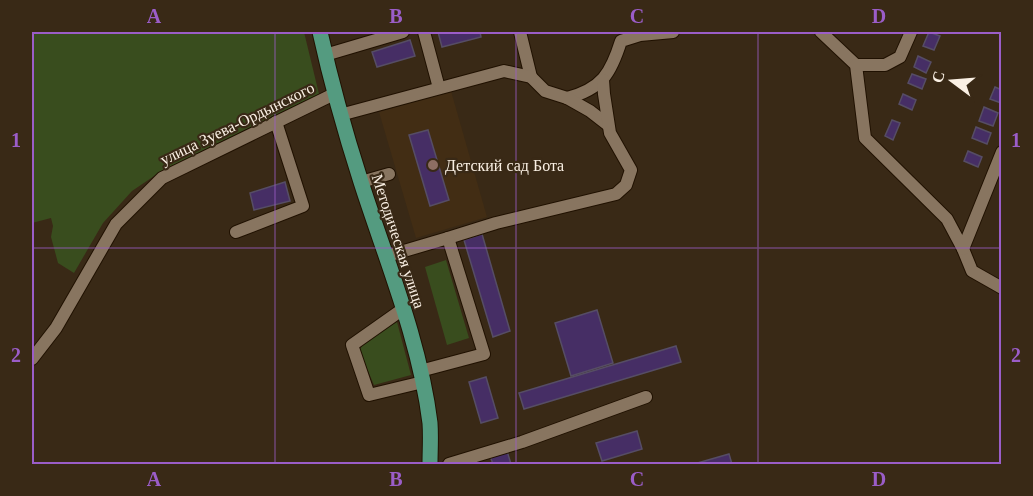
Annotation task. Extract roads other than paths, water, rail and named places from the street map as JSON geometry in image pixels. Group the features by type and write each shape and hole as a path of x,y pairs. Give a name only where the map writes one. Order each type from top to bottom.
{"main road":[{"name":"Методическая улица","path":"320,32 340,115 387,256 421,376 430,425 430,465"}],"street":[{"path":"325,55 403,32"},
{"path":"424,32 439,88"},
{"path":"520,32 531,77 545,91 567,98 608,125"},
{"path":"567,98 591,89 603,80 616,58 621,41 640,35 673,32"},
{"path":"821,32 856,65 865,138 947,219 972,271 1002,288"},
{"path":"856,65 885,65 900,57 911,32"},
{"path":"340,115 504,71 531,77"},
{"path":"387,256 496,223 616,194 626,185 631,170 610,133 603,80"},
{"name":"улица Зуева-Ордынского","path":"32,359 57,328 116,224 162,178 334,94"},
{"path":"236,232 303,206 276,122"},
{"path":"963,249 1002,152"},
{"path":"361,182 389,174"},
{"path":"403,309 352,345 369,395 484,354 448,238"},
{"path":"450,465 522,442 646,397"}],"place":[{"name":"Детский сад Бота","path":"433,165"}]}
